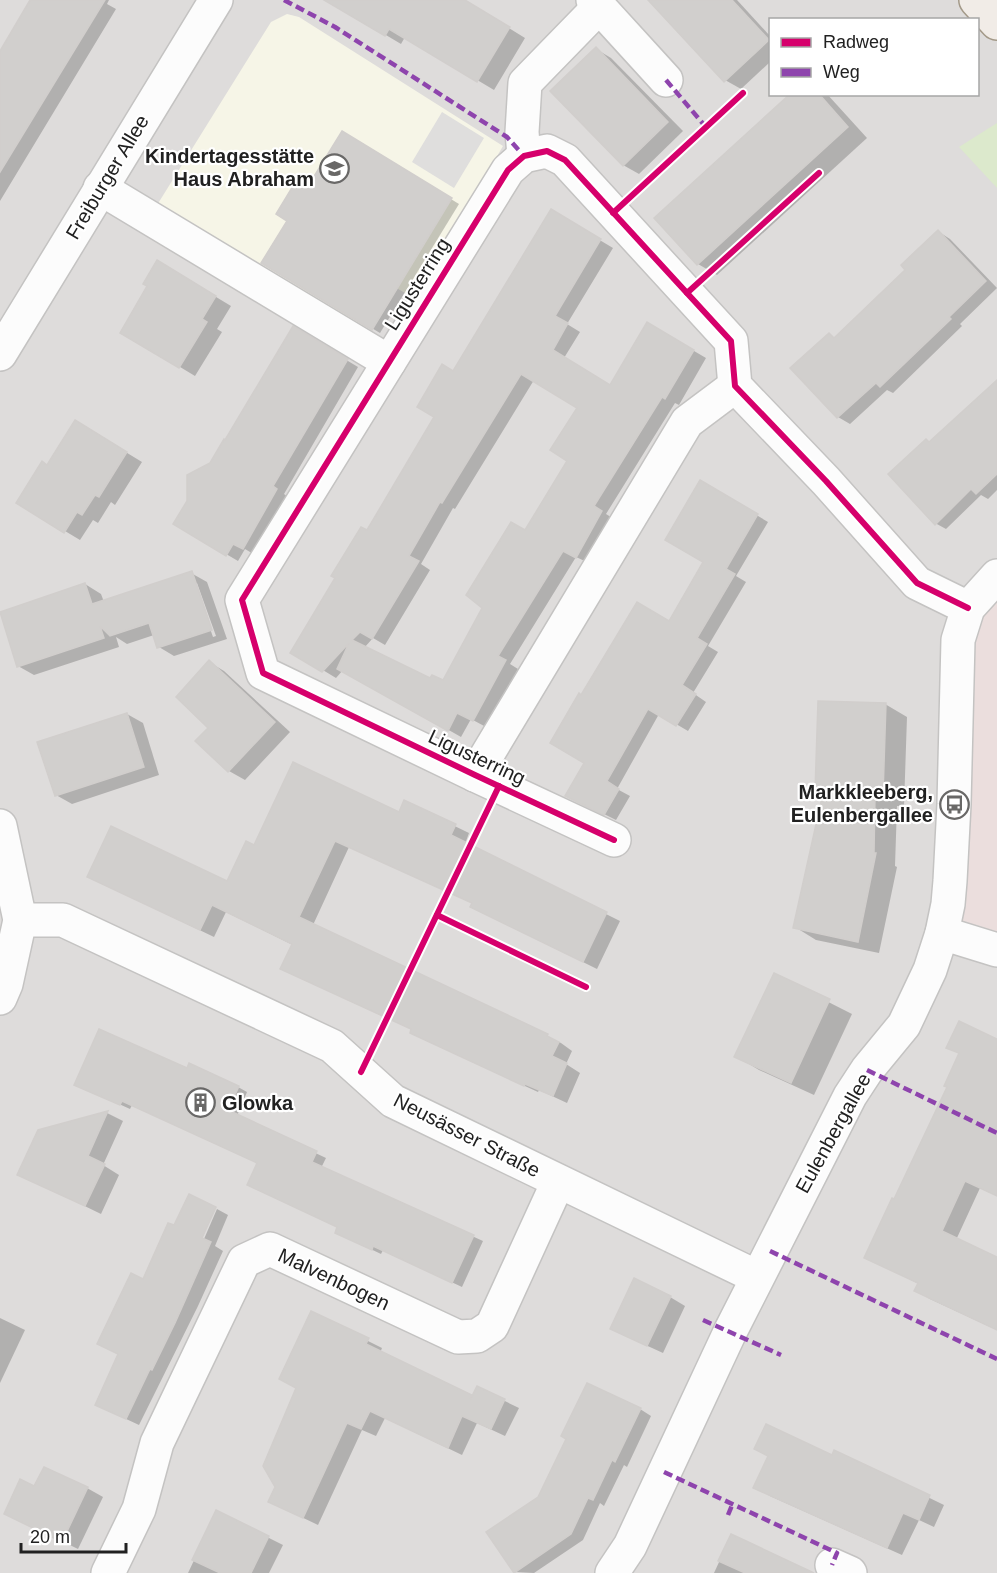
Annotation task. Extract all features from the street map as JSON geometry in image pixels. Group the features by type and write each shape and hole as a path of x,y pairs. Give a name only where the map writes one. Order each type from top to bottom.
{"main road":[{"path":"976,0 997,22"}],"street":[{"name":"Freiburger Allee","path":"0,354 216,0"},
{"path":"666,80 596,3 525,83 522,132 524,156 547,151 565,160 731,341 735,386 826,481 917,583 968,608"},
{"name":"Ligusterring","path":"524,156 508,170 242,600 263,673 614,840"},
{"path":"100,188 388,362"},
{"name":"Ligusterring","path":"475,775 687,422 735,386"},
{"name":"Eulenbergallee","path":"612,1573 630,1546 757,1277 850,1096 867,1070 904,1025 930,969 942,933 948,904 958,640 968,608 997,576"},
{"path":"0,826 20,920 6,984 0,998"},
{"name":"Neusässer Straße","path":"20,920 63,920 332,1046 393,1101 757,1277"},
{"path":"942,933 997,950"},
{"name":"Malvenbogen","path":"108,1573 139,1509 157,1443 244,1261 270,1249 458,1337 477,1336 492,1326 558,1182"}],"shaded area":[{"path":"0,0 976,0 997,23 997,1573 0,1573"},
{"name":"Kindertagesstätte Haus Abraham","path":"287,14 299,17 503,146 414,298 391,285 384,296 390,301 358,352 144,226 271,22"},
{"path":"442,112 484,138 454,188 412,162"},
{"path":"997,576 997,950 942,933 958,640"}],"green space":[{"path":"997,123 997,188 959,147"}],"building":[{"path":"30,0 105,0 0,172 0,51"},
{"path":"324,0 465,0 510,27 477,82 389,29 385,36"},
{"path":"648,0 732,0 769,40 724,82"},
{"path":"596,47 668,122 623,166 550,91"},
{"path":"788,96 821,96 848,127 697,265 654,218"},
{"path":"342,131 452,198 372,330 261,263 287,221 276,214 299,176 310,183"},
{"path":"551,209 601,239 555,316 568,323 553,350 610,385 647,322 694,350 665,399 662,397 594,506 602,511 576,558 563,551 498,656 506,660 473,721 457,713 448,731 337,669 349,643 322,672 290,653 335,578 331,576 361,527 367,530 434,417 417,407 442,364 453,371","holes":["521,374 577,408 550,450 567,461 525,530 511,522 466,595 482,608 443,680 432,675 430,678 352,640 360,632 372,639 419,561 409,556 440,502 442,503"]},
{"path":"938,230 986,281 949,317 951,319 880,387 876,383 837,418 790,368 829,333 834,338 905,270 901,265"},
{"path":"157,260 216,296 202,319 207,322 179,368 120,333 147,286 143,284"},
{"path":"293,326 348,359 273,486 277,489 243,549 233,544 226,556 173,524 187,501 187,475 210,463"},
{"path":"997,380 997,474 976,494 971,489 935,525 888,474 926,439 929,442"},
{"path":"75,420 127,452 99,497 95,495 82,515 77,512 64,533 16,503 42,461 47,465"},
{"path":"700,480 758,514 726,569 735,574 697,638 707,644 682,685 696,694 676,726 648,709 607,781 619,789 604,815 565,796 584,763 550,743 637,602 669,621 703,562 665,540"},
{"path":"192,571 212,630 157,648 149,623 110,636 100,626 104,638 17,667 0,612 85,583 92,604"},
{"path":"209,660 275,722 228,772 195,741 208,728 176,697"},
{"path":"818,701 886,703 883,795 875,795 874,853 876,853 858,942 793,928 823,793 815,792"},
{"path":"127,713 144,767 55,796 37,742"},
{"path":"293,762 399,812 404,800 456,824 451,835 607,912 583,962 470,907 472,903 335,841 299,917 548,1034 547,1036 559,1042 552,1056 567,1063 553,1096 525,1084 524,1086 410,1033 411,1029 280,969 292,944 212,905 200,930 87,877 111,826 227,881 246,841 254,845"},
{"path":"774,973 830,999 791,1083 734,1057"},
{"path":"959,1021 997,1039 997,1196 965,1181 942,1231 997,1257 997,1330 914,1291 918,1283 864,1258 947,1087 944,1086 959,1053 946,1048"},
{"path":"99,1029 187,1068 189,1063 239,1086 228,1110 317,1151 312,1162 474,1235 452,1283 373,1246 372,1250 335,1233 337,1227 247,1185 257,1163 122,1101 120,1105 74,1085"},
{"path":"108,1111 88,1156 105,1164 85,1206 17,1175 38,1130"},
{"path":"189,1194 216,1207 202,1238 211,1242 175,1323 126,1419 95,1405 118,1354 97,1344 131,1273 143,1279 168,1223 174,1225"},
{"path":"634,1278 671,1296 647,1346 610,1329"},
{"path":"311,1311 369,1338 366,1344 472,1395 470,1400 477,1386 505,1399 491,1429 462,1416 448,1448 370,1411 361,1429 347,1423 303,1518 268,1502 275,1487 263,1466 296,1388 279,1379"},
{"path":"587,1383 641,1408 615,1462 612,1460 593,1500 588,1498 571,1534 514,1573 486,1532 538,1497 566,1439 561,1436"},
{"path":"766,1424 832,1455 834,1450 930,1495 919,1520 903,1513 887,1548 753,1488 768,1456 754,1449"},
{"path":"44,1467 88,1487 62,1542 4,1514 20,1479 34,1486"},
{"path":"216,1510 269,1536 251,1573 220,1573 192,1560"},
{"path":"731,1534 814,1573 745,1573 718,1561"}],"marked path":[{"path":"284,0 335,27 507,137 524,156"},
{"path":"666,80 705,126"},
{"path":"867,1070 997,1133"},
{"path":"770,1251 997,1359"},
{"path":"703,1320 781,1355"},
{"path":"664,1472 837,1553 832,1565"},
{"path":"728,1515 733,1503"}],"cycle path":[{"path":"613,213 743,93"},
{"path":"614,840 263,673 242,600 508,170 524,156 547,151 565,160 731,341 735,386 826,481 917,583 968,608"},
{"path":"687,293 819,173"},
{"path":"361,1072 499,786"},
{"path":"437,915 586,987"}],"place":[{"name":"Kindertagesstätte Haus Abraham","path":"335,168"},
{"name":"Markkleeberg, Eulenbergallee","path":"954,804"},
{"name":"Glowka","path":"201,1103"}]}
